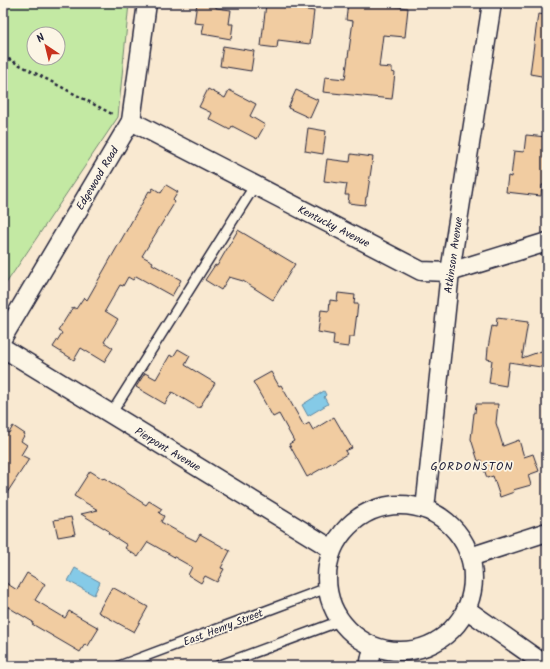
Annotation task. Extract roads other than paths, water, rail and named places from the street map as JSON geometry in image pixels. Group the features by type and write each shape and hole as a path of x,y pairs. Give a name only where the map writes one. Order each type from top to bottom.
{"street":[{"name":"Edgewood Road","path":"3,337 124,119 147,3"},
{"name":"Atkinson Avenue","path":"425,509 450,272 492,3"},
{"name":"Kentucky Avenue","path":"124,119 421,271 450,272 547,242"},
{"name":"Pierpont Avenue","path":"3,348 332,549"},
{"path":"404,505 425,509 445,520 460,536 470,557 473,574 472,592 466,610 454,628 437,642 416,650 409,658 395,652 373,647 354,636 340,621 330,601 327,588 328,564 332,549 344,531 361,516 381,507 404,505"},
{"path":"470,557 547,532"},
{"path":"466,610 547,666"},
{"path":"369,666 373,647"}],"lane":[{"path":"111,414 255,185"},
{"name":"East Henry Street","path":"119,666 327,588"},
{"path":"218,666 340,621"}],"water":[{"path":"324,391 326,395 324,397 328,404 308,416 302,405"},
{"path":"75,568 100,582 94,595 68,581"}],"district":[{"name":"GORDONSTON","path":"472,466"}]}
